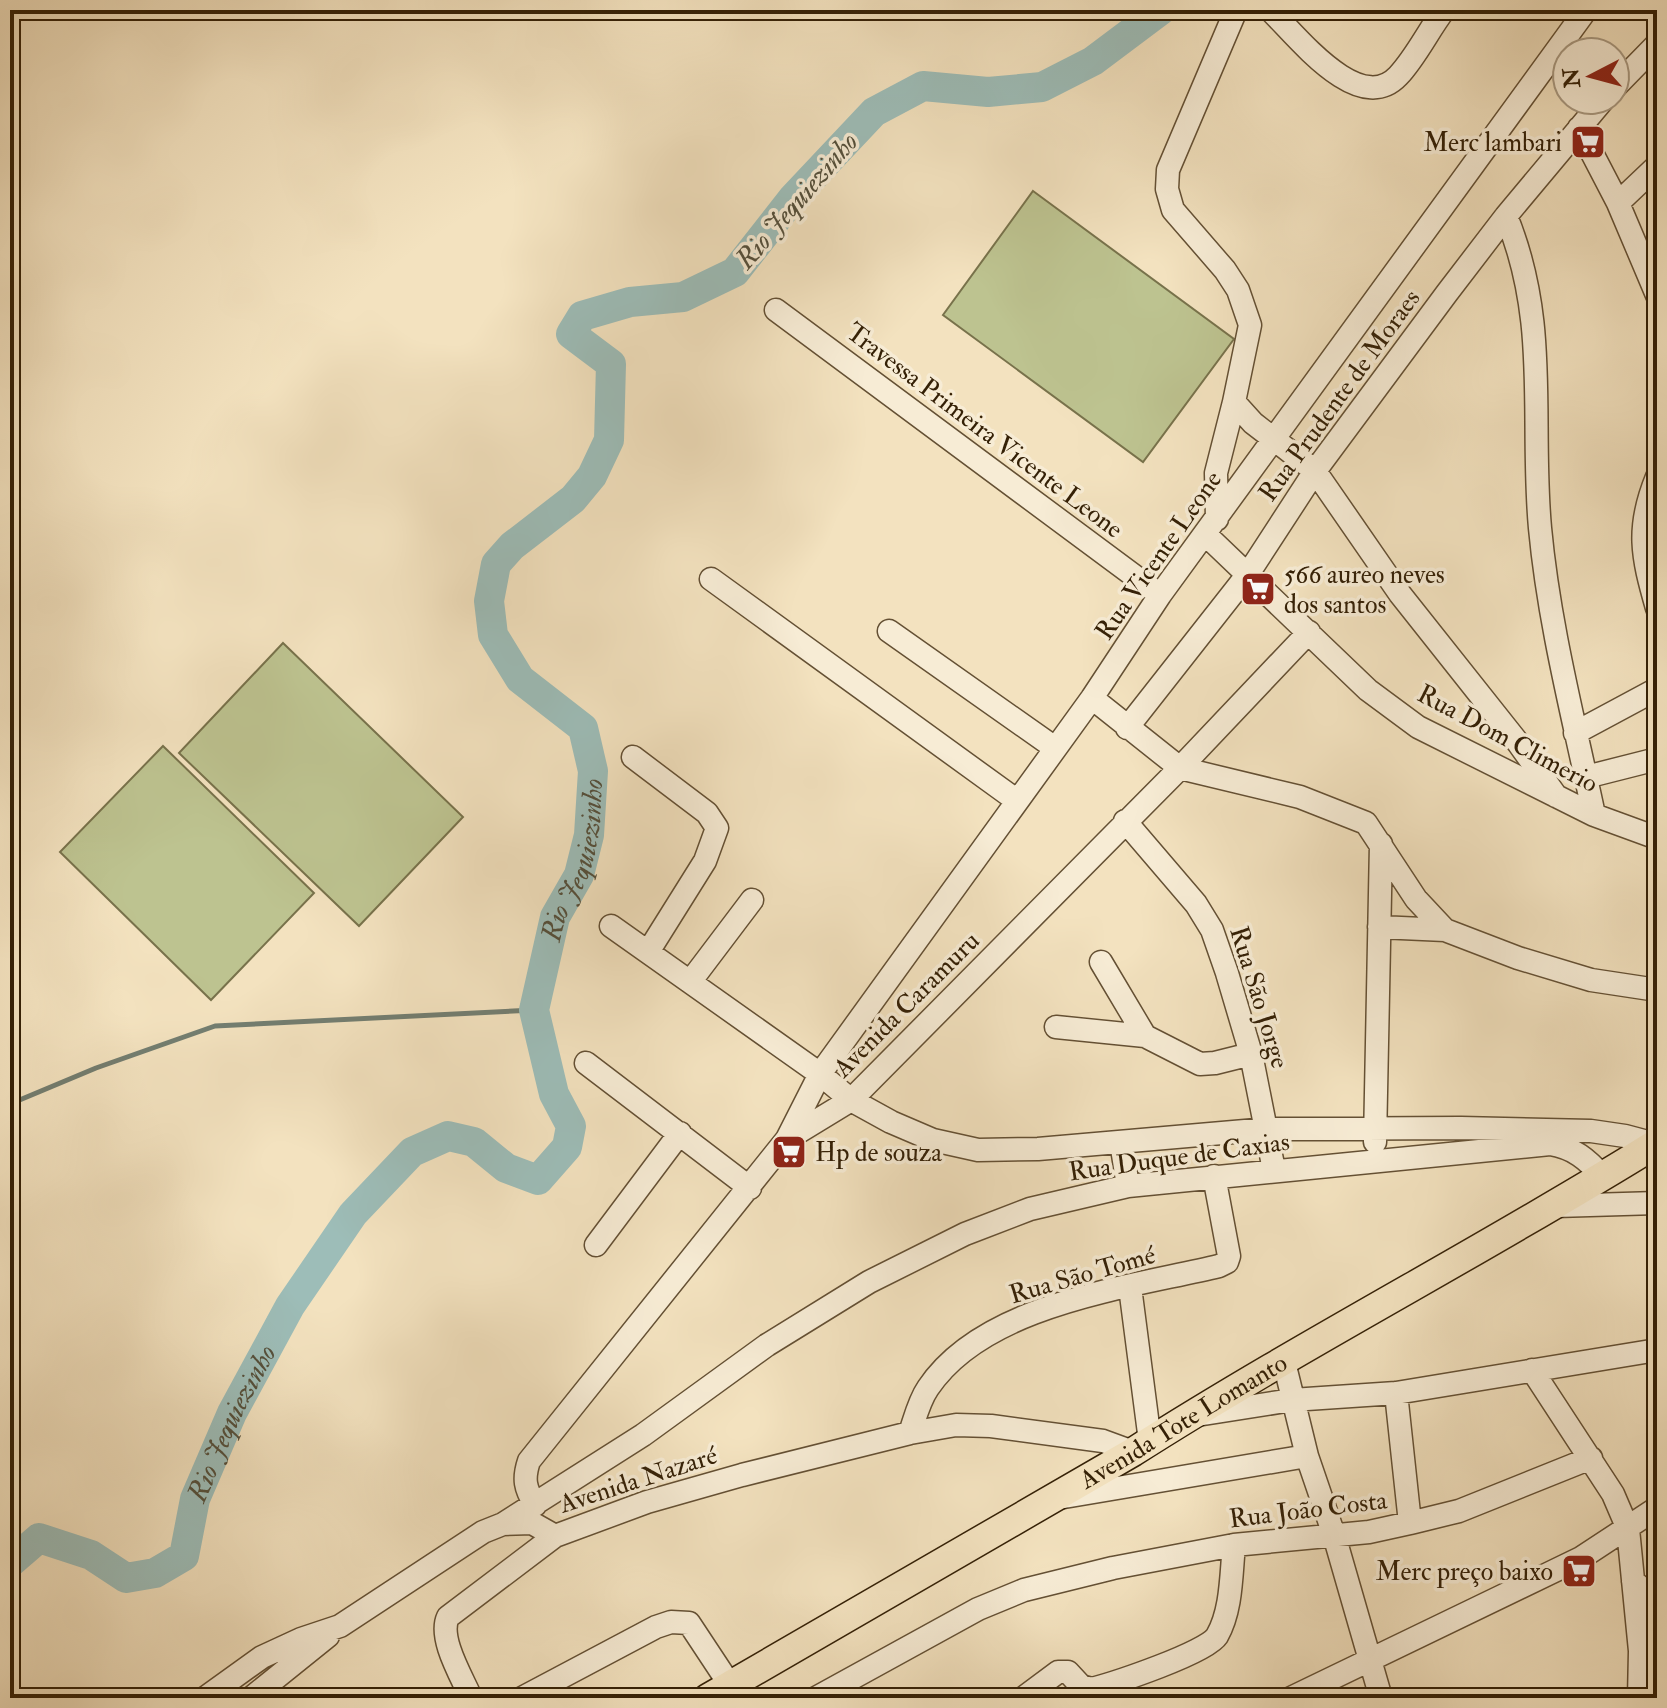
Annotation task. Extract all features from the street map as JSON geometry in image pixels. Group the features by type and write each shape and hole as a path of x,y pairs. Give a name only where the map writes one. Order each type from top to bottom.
{"main road":[{"name":"Avenida Tote Lomanto","path":"719,1691 1556,1206 1656,1144"}],"street":[{"path":"1212,527 1216,473 1250,325 1238,290 1225,270 1173,210 1167,189 1168,170 1236,10"},
{"path":"1270,10 1341,77 1357,86 1373,89 1386,85 1398,76 1434,14"},
{"name":"Rua Vicente Leone","path":"787,1139 820,1074 1092,698 1160,595 1586,10"},
{"path":"1631,71 1657,44"},
{"name":"Rua Prudente de Moraes","path":"1127,728 1248,574 1315,471 1506,216 1589,116"},
{"path":"1579,128 1618,203 1657,295"},
{"path":"1618,203 1657,166"},
{"path":"1506,216 1520,248 1536,344 1540,529 1554,634 1594,815"},
{"name":"Travessa Primeira Vicente Leone","path":"776,310 1160,595"},
{"path":"1234,402 1253,423 1315,471 1400,594 1519,744 1556,796"},
{"path":"1657,477 1647,500 1642,534 1644,562 1657,608"},
{"name":"Rua Dom Climerio","path":"1212,527 1248,574 1368,690 1418,727 1594,815 1657,838"},
{"path":"711,579 1016,800"},
{"path":"889,631 1055,748"},
{"name":"Avenida Caramuru","path":"535,1505 523,1477 529,1461 787,1139 851,1100 1180,768 1309,632"},
{"path":"1575,733 1657,689"},
{"path":"1092,698 1180,768 1300,797 1366,823 1416,899 1445,930"},
{"path":"633,757 707,813 717,828 705,861 648,952"},
{"path":"1586,777 1657,759"},
{"name":"Rua São Jorge","path":"1125,821 1196,904 1212,930 1251,1054 1274,1170"},
{"path":"1375,1160 1381,843"},
{"path":"690,982 752,900"},
{"name":"Rua Duque de Caxias","path":"611,926 820,1074 851,1100 933,1140 978,1150 1038,1149 1268,1129 1374,1129 1551,1137 1586,1158 1603,1177"},
{"path":"1379,927 1445,930 1518,958 1591,980 1657,990"},
{"path":"1101,962 1145,1036"},
{"path":"1056,1027 1145,1036 1200,1064 1251,1054"},
{"path":"586,1063 750,1188"},
{"name":"Rua Duque de Caxias","path":"503,1524 643,1435 767,1345 869,1282 965,1234 1030,1209 1128,1186 1375,1160 1551,1137 1602,1132 1656,1144"},
{"path":"596,1245 680,1133"},
{"path":"1121,1142 1128,1186"},
{"name":"Rua São Tomé","path":"910,1433 926,1390 968,1345 994,1329 1067,1302 1227,1262 1229,1256 1214,1176"},
{"path":"1556,1206 1657,1203"},
{"path":"1130,1287 1142,1446"},
{"path":"1188,1417 1292,1400 1396,1393 1657,1350"},
{"path":"1284,1362 1307,1456 1334,1535 1381,1698"},
{"path":"1532,1370 1613,1494 1628,1529 1640,1651 1640,1694"},
{"path":"1396,1393 1410,1523"},
{"name":"Avenida Nazaré","path":"503,1524 532,1523 555,1536 647,1502 910,1433 956,1425 991,1426 1142,1446"},
{"path":"1048,1499 1307,1456"},
{"name":"Rua João Costa","path":"823,1696 978,1609 1024,1590 1113,1568 1234,1545 1334,1535 1410,1523 1459,1511 1591,1458"},
{"path":"1291,1698 1581,1558 1657,1508"},
{"path":"251,1698 340,1626 464,1543 503,1524"},
{"path":"471,1698 446,1639 444,1625 448,1617 555,1536"},
{"path":"1023,1698 1062,1671 1068,1672 1085,1688 1110,1692 1215,1640 1224,1620 1234,1545"},
{"path":"1633,1581 1657,1601"},
{"path":"522,1698 656,1627 681,1621 689,1623 719,1691"},
{"path":"205,1698 262,1657 340,1626"},
{"path":"1640,1694 1657,1649"}],"green space":[{"path":"1033,191 1234,339 1143,462 943,315"},
{"path":"283,643 463,817 359,926 179,753"},
{"path":"163,746 314,893 211,1000 60,852"}],"waterway":[{"name":"Rio Jequiezinho","path":"10,1563 39,1538 91,1555 126,1578 155,1573 184,1556 195,1499 232,1413 290,1306 353,1214 412,1152 448,1136 474,1142 506,1168 538,1180 567,1147 571,1126 554,1094 534,1010 555,917 579,875 589,835 593,771 583,728 520,679 493,635 489,601 496,564 512,546 573,499 592,476 609,440 611,364 571,334 582,316 630,302 683,297 735,272 793,198 874,112 923,86 988,92 1042,87 1093,61 1161,10"},
{"path":"10,1104 96,1068 215,1026 534,1010"}],"place":[{"name":"Merc lambari","path":"1588,142"},
{"name":"566 aureo neves dos santos","path":"1258,589"},
{"name":"Hp de souza","path":"789,1152"},
{"name":"Merc preço baixo","path":"1579,1571"}]}
